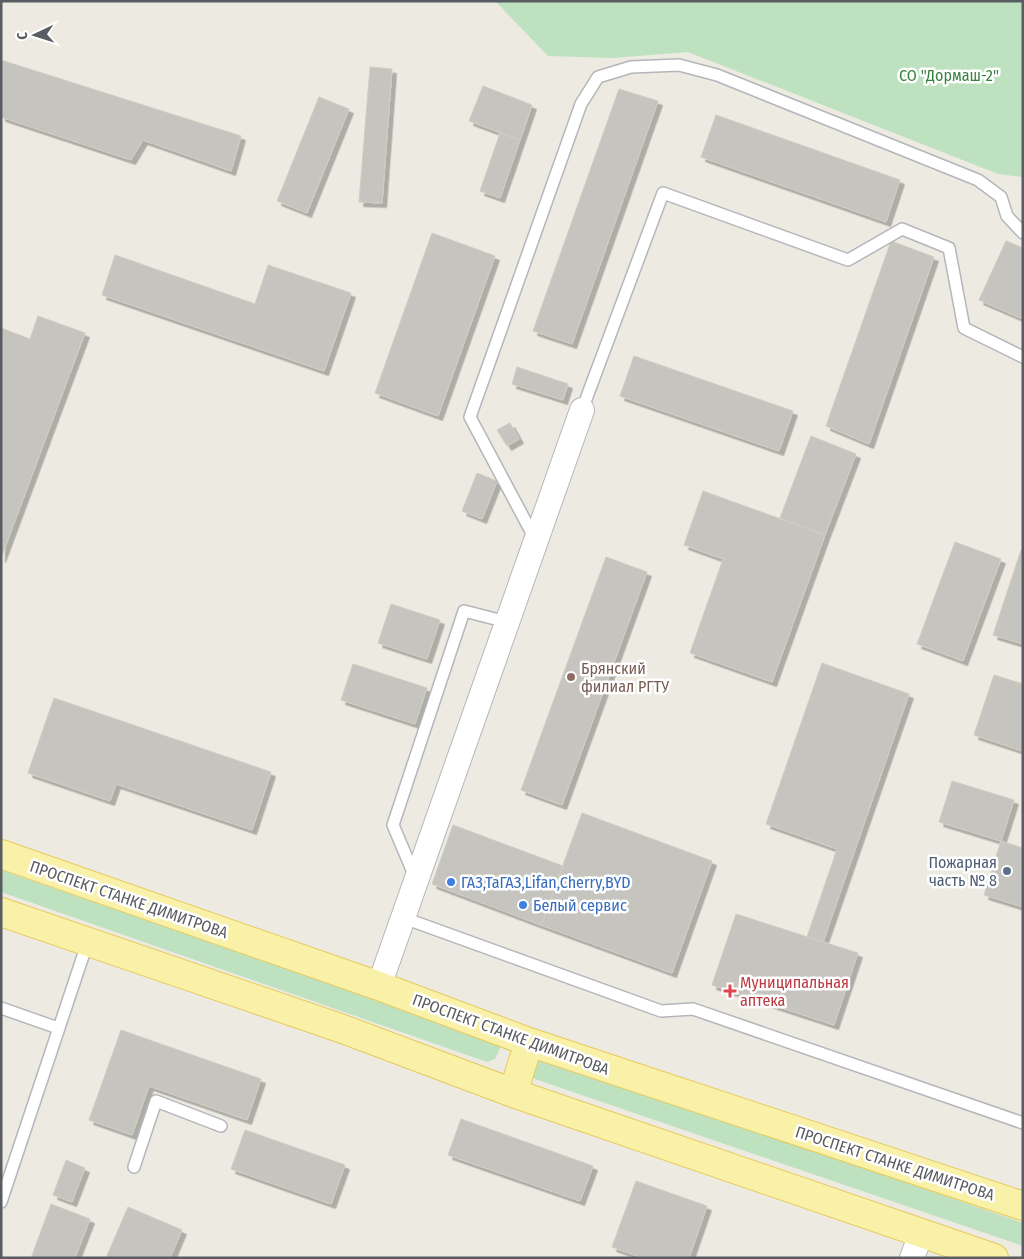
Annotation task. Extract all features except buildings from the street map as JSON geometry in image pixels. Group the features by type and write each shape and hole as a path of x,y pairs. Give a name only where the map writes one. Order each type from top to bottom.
{"main road":[{"name":"ПРОСПЕКТ СТАНКЕ ДИМИТРОВА","path":"1,854 378,986 529,1042 1023,1206"},
{"path":"1,912 340,1028 916,1246 994,1258"},
{"path":"513,1092 529,1042"}],"street":[{"path":"378,986 404,918 416,878 582,410"}],"lane":[{"path":"536,540 470,417 581,104 598,77 631,68 680,65 717,75 978,180 1001,197 1007,216 1023,233"},
{"path":"582,410 663,193 848,260 902,229 949,248 964,328 1023,357"},
{"path":"416,878 393,825 464,611 507,622"},
{"path":"404,918 661,1011 693,1009 1023,1124"},
{"path":"1,1202 88,941"},
{"path":"1,1008 58,1028"},
{"path":"134,1167 156,1102 221,1126"}],"green space":[{"name":"СО \"Дормаш-2\"","path":"495,1 1023,1 1023,177 998,174 688,52 612,58 548,56"},
{"path":"1,870 496,1041 500,1048 495,1059 487,1062 1,892"},
{"path":"539,1056 1023,1223 1023,1246 532,1078"}],"place":[{"name":"Брянский филиал РГТУ","path":"571,677"},
{"name":"Пожарная часть № 8","path":"1007,871"},
{"name":"ГАЗ,ТаГАЗ,Lifan,Cherry,BYD","path":"451,882"},
{"name":"Белый сервис","path":"523,905"},
{"name":"Муниципальная аптека","path":"730,991"}]}
